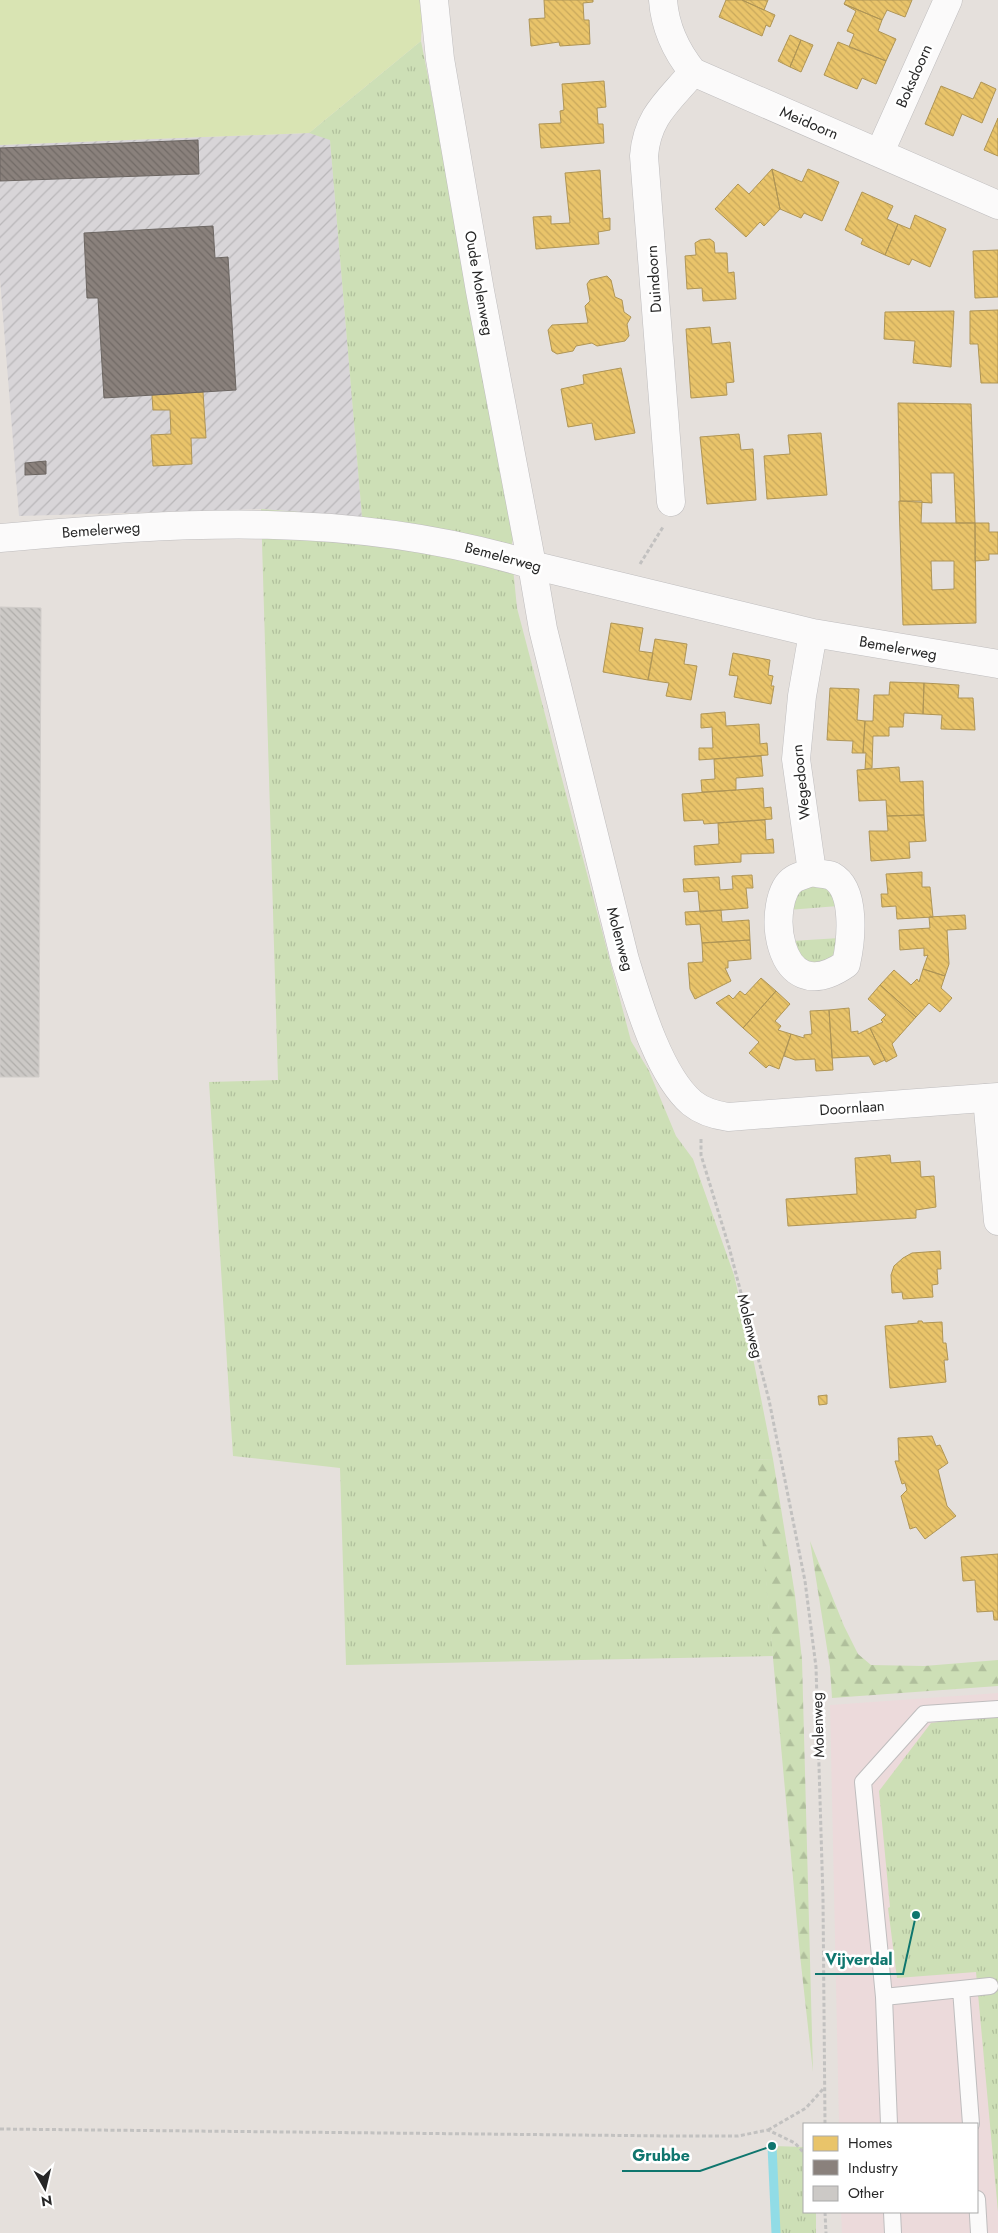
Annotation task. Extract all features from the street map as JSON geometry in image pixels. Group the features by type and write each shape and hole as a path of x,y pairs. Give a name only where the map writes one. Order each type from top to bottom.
{"street":[{"name":"Oude Molenweg","path":"434,0 440,59 478,282 532,565"},
{"path":"663,0 666,24 693,72"},
{"name":"Boksdoorn","path":"880,152 948,0"},
{"name":"Meidoorn","path":"693,72 710,82 880,152 998,205"},
{"name":"Duindoorn","path":"671,502 644,156 648,130 654,117 693,72"},
{"name":"Bemelerweg","path":"0,538 184,525 288,524 393,533 489,552 532,565 813,633 998,664"},
{"name":"Molenweg","path":"532,565 543,628 633,986 646,1023 673,1082 693,1104 706,1112"},
{"name":"Wegedoorn","path":"812,872 796,759 798,720 813,633"},
{"path":"993,1098 998,1220"},
{"name":"Doornlaan","path":"706,1112 728,1117 993,1098"}],"lane":[{"path":"889,2123 884,1997 863,1782 924,1714 998,1709"},
{"path":"884,1997 990,1986"},
{"path":"961,1989 971,2123"},
{"path":"892,2213 893,2233"},
{"path":"978,2213 979,2233"}],"path":[{"path":"634,589 637,568 667,522 666,508 671,502"},
{"name":"Molenweg","path":"706,1112 701,1127 700,1156 729,1247 769,1400 805,1581 816,1667 823,1898 825,2123"},
{"path":"0,2129 738,2136 768,2130 806,2108 824,2088"},
{"path":"768,2130 795,2143 803,2152"},
{"path":"825,2213 826,2233"}],"shaded area":[{"path":"309,133 330,139 362,517 261,509 19,516 0,279 0,145"},
{"path":"998,1693 998,2233 842,2233 841,2213 978,2213 978,2123 839,2123 830,1705"}],"green space":[{"path":"0,0 423,0 421,41 309,133 0,145"},
{"path":"421,41 516,525 511,548 517,608 631,1041 649,1071 676,1136 693,1159 734,1275 752,1353 773,1459 756,1460 773,1656 346,1665 340,1468 233,1456 209,1082 278,1080 261,509 362,517 330,140 309,133"},
{"path":"804,885 827,888 838,906 788,910"},
{"path":"840,938 835,952 831,957 822,962 801,959 791,941"},
{"path":"773,1459 795,1595 802,1660 813,2072 800,1955 755,1460"},
{"path":"810,1541 844,1626 858,1654 871,1665 924,1666 998,1660 998,1686 832,1698 830,1667"},
{"path":"998,1714 998,2212 976,1972 897,1978 888,1908 890,1907 879,1791 931,1723"},
{"path":"773,2146 803,2147 803,2213 816,2213 816,2233 777,2233"}],"building: Homes":[{"path":"544,0 593,0 593,2 583,3 584,20 589,20 590,44 560,46 559,42 531,46 529,19 545,18"},
{"path":"726,0 742,0 775,15 770,27 766,25 762,36 719,17"},
{"path":"742,0 768,0 764,10"},
{"path":"846,0 912,0 905,17 887,10 882,20 844,4"},
{"path":"844,4 882,20 878,31 896,39 886,61 849,47 854,34 847,31 856,11"},
{"path":"790,35 801,40 790,67 778,61"},
{"path":"801,40 813,45 801,72 790,67"},
{"path":"838,42 886,61 876,84 862,78 857,89 824,75"},
{"path":"604,81 606,107 597,108 598,124 603,124 604,143 541,148 539,124 561,123 560,111 564,110 562,84"},
{"path":"981,82 996,89 982,123 962,114 953,136 925,124 941,86 973,99"},
{"path":"998,118 998,156 984,150"},
{"path":"772,169 780,209 764,226 760,222 746,237 715,209 738,184 749,194"},
{"path":"772,169 802,182 808,169 839,182 822,221 804,213 801,218 780,209"},
{"path":"600,170 603,219 610,218 610,230 598,232 599,244 536,249 533,217 551,216 551,224 570,223 565,173"},
{"path":"862,192 893,206 887,219 898,224 885,255 861,244 863,239 845,230"},
{"path":"915,215 946,229 930,267 912,259 909,265 885,255 898,224 910,229"},
{"path":"710,239 714,242 715,253 727,253 728,273 734,272 736,299 703,301 702,288 687,289 685,256 696,255 695,243 700,240"},
{"path":"998,250 998,297 975,298 973,251"},
{"path":"607,276 611,280 615,297 622,300 624,312 631,317 627,324 629,336 625,341 597,346 592,343 576,346 573,351 557,354 552,351 548,330 552,325 588,323 585,306 590,301 587,284 590,280"},
{"path":"998,310 998,383 981,383 978,344 970,344 970,311"},
{"path":"954,311 951,367 913,363 915,341 884,339 885,312"},
{"path":"710,327 712,344 730,342 734,382 726,383 727,395 691,398 686,329"},
{"path":"621,368 635,433 595,440 592,423 568,427 561,389 584,384 583,375"},
{"path":"203,392 206,438 191,438 192,464 153,466 151,435 171,434 170,410 153,410 152,395"},
{"path":"898,403 971,404 975,523 956,523 954,473 931,473 932,503 900,501"},
{"path":"821,433 827,495 767,499 764,456 790,454 788,435"},
{"path":"739,434 741,450 753,449 756,500 707,504 700,437"},
{"path":"899,501 922,501 921,523 975,523 976,623 903,625","holes":["931,561 954,561 954,589 932,590"]},
{"path":"975,523 989,523 989,532 998,532 998,554 989,554 989,560 975,561"},
{"path":"611,623 643,628 639,651 653,653 648,680 603,672"},
{"path":"655,639 687,644 684,664 697,666 691,700 666,696 669,683 648,680"},
{"path":"733,653 770,660 768,675 773,676 771,686 774,686 771,704 734,697 738,676 729,675"},
{"path":"890,682 924,683 923,714 904,713 903,727 889,727 889,736 873,736 872,768 865,769 866,753 863,753 865,721 873,721 874,695 889,695"},
{"path":"924,683 959,685 958,698 973,698 975,730 941,729 942,715 923,714"},
{"path":"830,688 859,689 857,720 865,721 863,753 852,753 853,741 827,740"},
{"path":"725,712 726,726 759,724 760,744 767,743 768,755 699,760 699,748 713,748 712,727 701,728 701,714"},
{"path":"761,756 763,776 736,778 736,790 702,792 701,780 715,779 714,759"},
{"path":"899,767 900,782 923,781 924,815 887,816 886,800 859,801 857,770"},
{"path":"763,788 764,808 771,807 772,819 704,824 703,820 684,821 682,794"},
{"path":"924,815 926,841 909,842 910,858 871,861 869,831 888,831 887,816"},
{"path":"765,820 766,840 773,839 774,853 741,854 741,862 695,865 694,846 719,844 718,823"},
{"path":"922,872 922,887 930,887 933,917 897,919 896,906 882,907 881,894 888,894 886,874"},
{"path":"752,875 753,888 746,888 748,908 700,912 698,891 684,892 683,879 719,877 720,890 733,889 732,876"},
{"path":"721,910 722,922 749,920 750,940 702,943 700,924 686,925 685,912"},
{"path":"965,915 966,929 947,930 949,964 945,976 923,969 928,955 924,956 924,948 900,950 899,930 930,928 929,917"},
{"path":"750,940 751,959 728,961 728,968 725,968 731,981 695,999 690,989 688,963 703,962 702,943"},
{"path":"923,969 945,976 941,988 952,998 940,1012 929,1003 916,1017 880,985 894,970 911,985 917,979 919,982"},
{"path":"761,978 776,991 743,1028 716,1003 729,995 733,999 740,991 745,995"},
{"path":"880,985 916,1017 892,1044 897,1056 886,1062 870,1028 883,1022 881,1020 886,1015 868,999"},
{"path":"776,991 790,1004 775,1021 781,1026 778,1030 791,1034 779,1069 769,1065 766,1068 749,1053 759,1042 743,1028"},
{"path":"849,1008 851,1032 858,1031 858,1034 870,1028 885,1060 874,1065 869,1056 832,1058 829,1010"},
{"path":"829,1010 833,1070 816,1071 815,1059 795,1060 784,1056 791,1034 804,1038 804,1035 812,1034 810,1011"},
{"path":"890,1155 891,1163 920,1161 921,1177 934,1176 936,1207 916,1210 916,1218 788,1226 786,1199 857,1194 855,1158"},
{"path":"940,1251 941,1269 937,1269 938,1284 932,1285 933,1297 903,1299 902,1292 892,1293 891,1275 894,1266 903,1258 912,1253"},
{"path":"918,1321 923,1323 942,1322 943,1343 946,1343 948,1360 944,1360 946,1382 890,1388 885,1326 918,1323"},
{"path":"827,1395 827,1404 819,1405 818,1396"},
{"path":"932,1436 936,1446 940,1445 948,1463 938,1470 947,1506 956,1516 925,1539 916,1527 910,1529 901,1496 907,1490 905,1483 902,1484 895,1461 899,1461 898,1438"},
{"path":"998,1554 998,1620 994,1620 993,1611 977,1612 975,1580 963,1581 961,1557"}],"building: Industry":[{"path":"198,140 199,174 0,181 0,148"},
{"path":"213,226 215,258 228,257 236,390 104,398 98,298 87,298 84,233"},
{"path":"46,461 46,474 25,475 25,463"}],"building: Other":[{"path":"0,607 41,608 39,1077 0,1077"}],"waterway":[{"path":"772,2146 776,2233"}],"place":[{"name":"Vijverdal","path":"916,1915"},
{"name":"Grubbe","path":"772,2146"}]}
